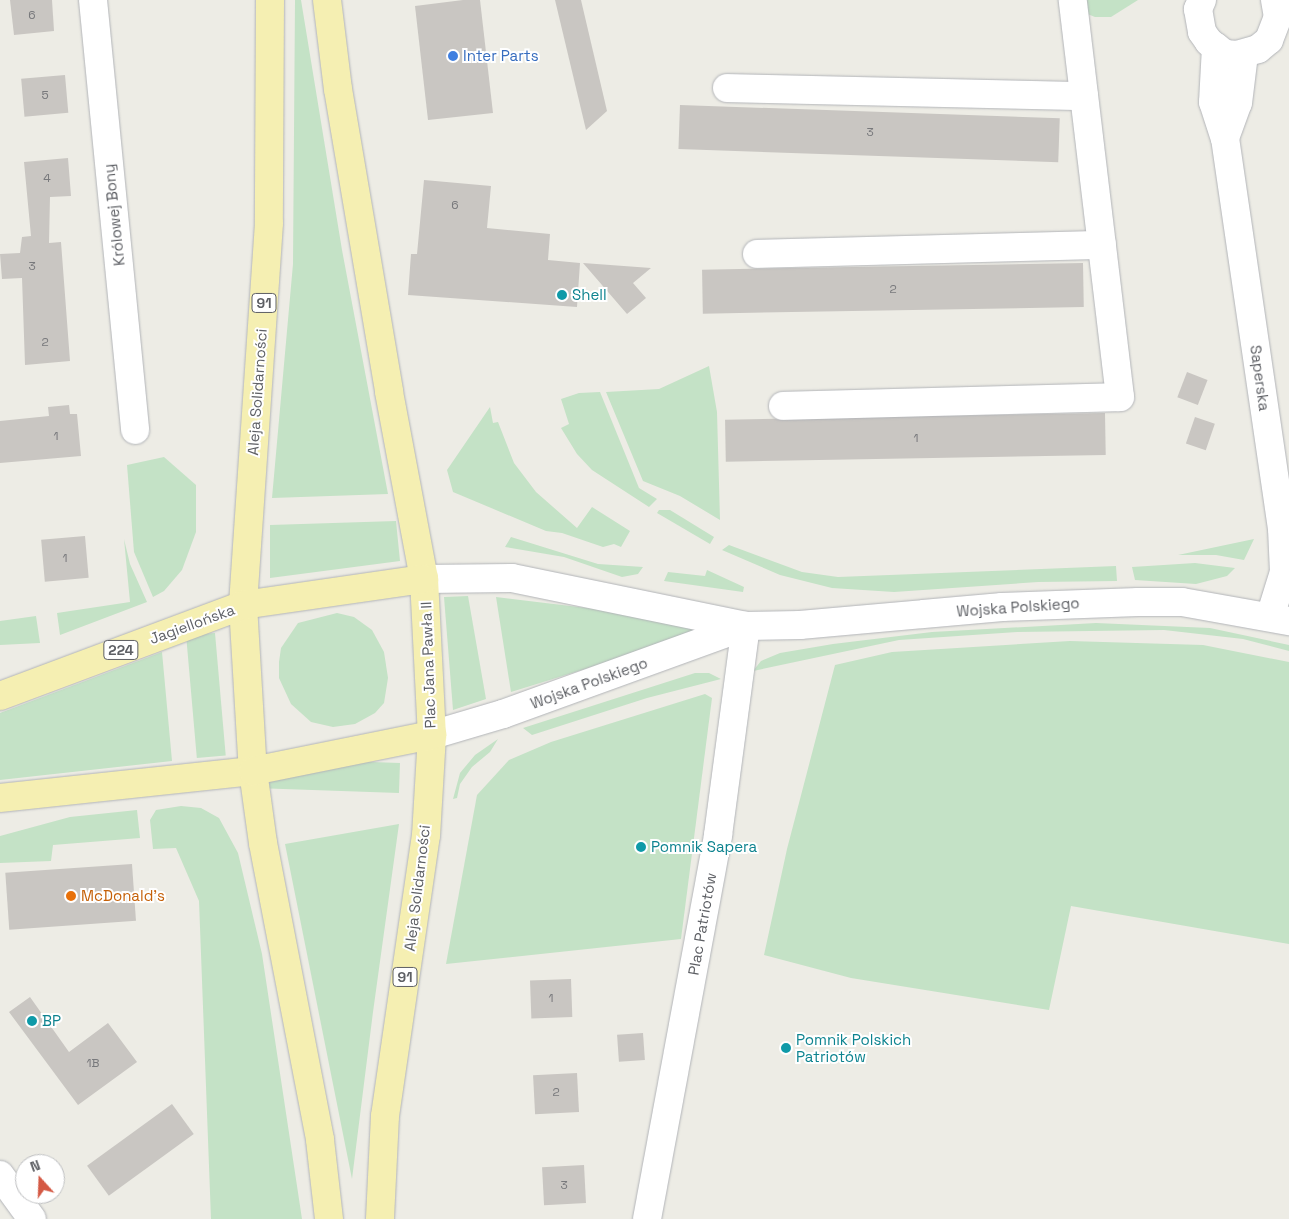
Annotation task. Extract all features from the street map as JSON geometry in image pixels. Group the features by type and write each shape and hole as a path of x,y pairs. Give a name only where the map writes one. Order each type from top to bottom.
{"main road":[{"name":"Aleja Solidarności","path":"243,605 270,223 270,0"},
{"name":"91","path":"327,0 338,89 389,392 424,579"},
{"name":"Plac Jana Pawła II","path":"243,605 424,579 432,735 253,771"},
{"name":"Jagiellońska","path":"0,696 243,605"},
{"name":"91","path":"243,605 253,771 262,843 320,1140 329,1219"},
{"name":"Aleja Solidarności","path":"380,1219 385,1116 426,835 432,735"},
{"path":"0,798 253,771"}],"street":[{"name":"Królowej Bony","path":"93,0 135,430"},
{"path":"784,406 1120,397 1073,0"},
{"path":"1195,3 1202,32 1225,54 1244,54 1279,43 1276,27 1280,6"},
{"name":"Saperska","path":"1216,47 1213,102 1225,138 1282,528 1284,572 1280,619"},
{"name":"Saperska","path":"1225,138 1238,103 1244,54"},
{"path":"727,88 1084,96"},
{"path":"757,254 1102,246"},
{"name":"Wojska Polskiego","path":"424,579 512,578 746,626 800,625 1002,607 1123,602 1182,602 1280,619"},
{"name":"Wojska Polskiego","path":"432,735 503,714 746,626"},
{"name":"Plac Patriotów","path":"647,1219 718,835 746,626"},
{"path":"0,1175 32,1219"}],"green space":[{"path":"295,0 301,0 342,250 388,494 272,498 293,264"},
{"path":"1082,0 1138,0 1111,17 1095,17 1085,13"},
{"path":"709,366 717,412 720,520 680,496 643,481 606,392 659,389"},
{"path":"600,392 639,488 657,499 649,507 592,470 577,454 561,428 569,424 561,399 579,393"},
{"path":"490,407 493,423 498,422 514,463 536,492 577,528 592,507 630,531 621,547 614,544 603,547 562,533 546,531 453,492 447,470"},
{"path":"164,457 196,485 196,532 182,570 164,591 153,597 134,552 127,465"},
{"path":"659,510 670,510 714,537 710,544 657,513"},
{"path":"396,521 400,561 270,578 270,525"},
{"path":"511,537 598,564 643,567 638,574 622,577 564,557 505,547"},
{"path":"124,539 130,564 147,602 60,635 57,613 130,602"},
{"path":"1254,539 1244,560 1216,555 1178,555"},
{"path":"729,545 802,572 838,577 1116,566 1117,581 1038,582 894,592 832,588 780,575 722,550"},
{"path":"1195,563 1235,568 1227,576 1196,584 1135,580 1132,567"},
{"path":"707,570 744,587 743,592 664,581 668,572 705,576"},
{"path":"468,596 486,699 453,710 444,597"},
{"path":"496,597 703,622 701,633 511,692"},
{"path":"337,613 354,617 372,630 384,652 388,678 384,703 375,713 355,724 333,727 311,722 291,704 279,678 279,662 281,648 298,623"},
{"path":"36,616 40,643 0,645 0,621"},
{"path":"1096,623 1210,628 1289,645 1289,651 1243,639 1164,630 1017,632 899,640 753,671 761,661 780,653 833,644 932,632"},
{"path":"215,633 226,756 197,758 186,636"},
{"path":"1070,641 1203,645 1289,662 1289,944 1071,906 1049,1010 851,978 764,955 787,849 835,665 892,652"},
{"path":"162,652 172,761 0,780 0,713"},
{"path":"695,673 709,673 721,679 647,698 532,735 523,728"},
{"path":"705,694 712,698 681,939 446,964 477,795 509,760 551,742"},
{"path":"498,739 490,752 472,767 460,784 457,798 453,799 460,773 475,755"},
{"path":"270,758 400,763 399,793 269,788"},
{"path":"181,806 201,808 219,818 238,853 262,954 302,1219 211,1219 199,901 176,848 153,849 150,820 156,810"},
{"path":"137,810 140,838 53,845 51,861 0,863 0,836 70,817"},
{"path":"399,824 373,1012 352,1179 285,844"}],"building":[{"path":"10,0 52,0 54,31 14,35"},
{"name":"Inter Parts","path":"463,0 480,0 493,113 428,120 415,6"},
{"path":"555,0 581,0 607,111 586,130"},
{"path":"65,75 68,113 24,117 21,79"},
{"path":"680,105 1060,118 1058,162 678,149"},
{"path":"68,158 71,196 50,197 49,243 61,242 70,361 25,365 22,278 2,279 0,254 20,253 22,237 31,236 24,162"},
{"path":"424,180 491,186 487,228 550,234 548,260 580,263 577,307 408,295 411,254 417,254"},
{"path":"583,263 651,268 633,283 646,298 627,314"},
{"path":"1083,263 1084,307 703,314 702,270"},
{"path":"1187,372 1208,380 1198,405 1177,397"},
{"path":"69,405 70,414 77,414 81,456 0,463 0,421 49,416 48,407"},
{"path":"1105,413 1106,455 726,462 725,420"},
{"path":"1195,417 1215,424 1206,450 1186,443"},
{"path":"85,536 89,578 45,582 41,540"},
{"name":"McDonald's","path":"132,864 136,921 9,930 5,873"},
{"path":"571,979 572,1017 531,1018 530,980"},
{"name":"BP","path":"30,997 69,1052 108,1023 137,1062 78,1105 9,1012"},
{"path":"643,1033 645,1060 619,1062 617,1035"},
{"path":"577,1073 579,1112 535,1114 533,1075"},
{"path":"172,1104 194,1134 109,1196 87,1166"},
{"path":"584,1165 586,1203 544,1205 542,1167"}],"place":[{"name":"Inter Parts","path":"453,56"},
{"name":"Shell","path":"562,295"},
{"name":"Pomnik Sapera","path":"641,847"},
{"name":"McDonald's","path":"71,896"},
{"name":"BP","path":"32,1021"},
{"name":"Pomnik Polskich Patriotów","path":"786,1048"}]}
